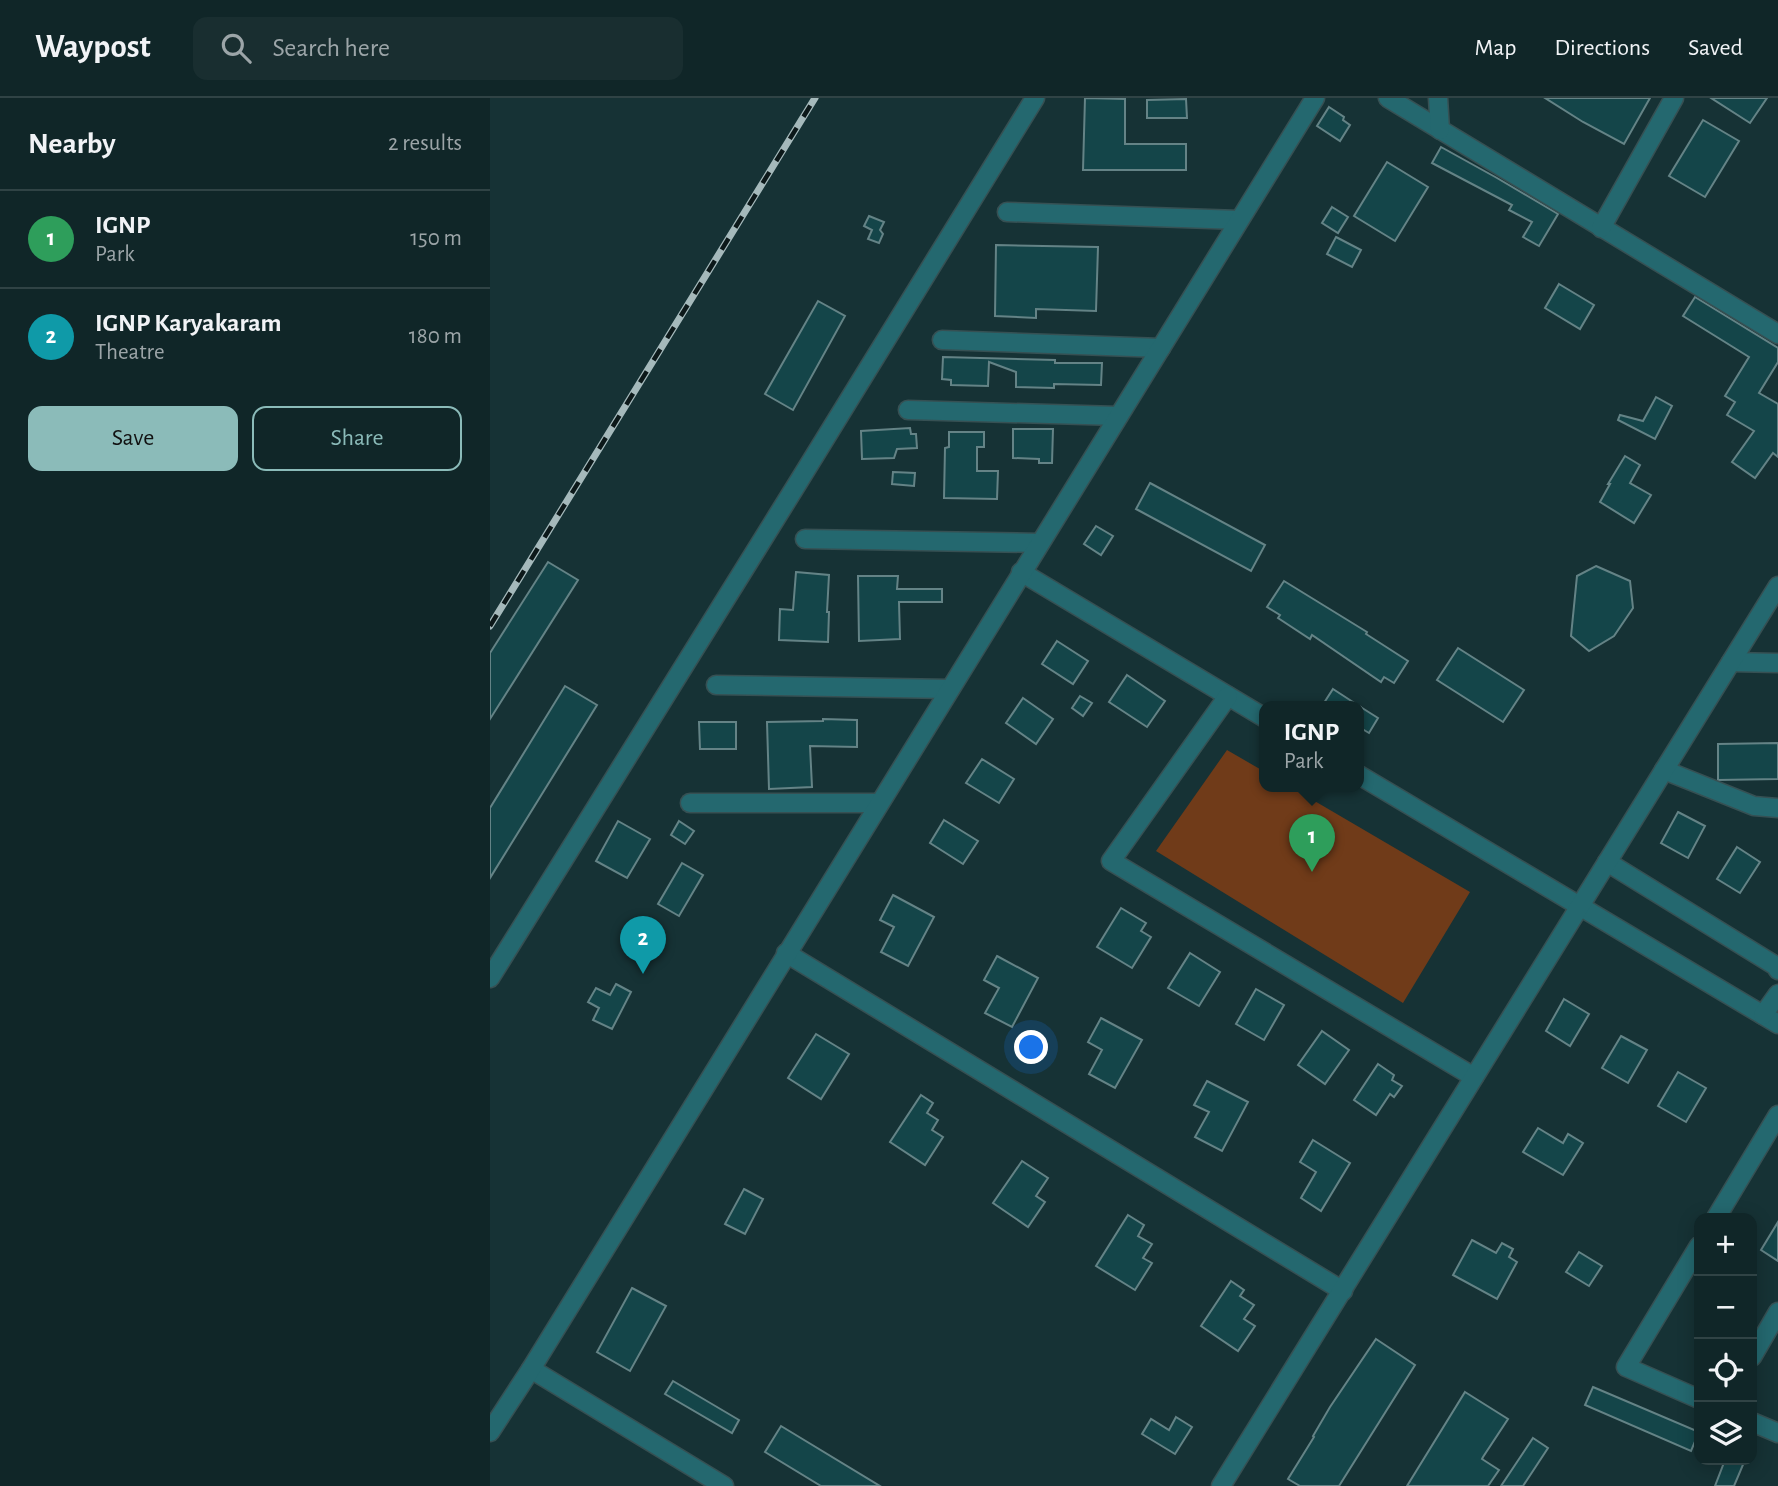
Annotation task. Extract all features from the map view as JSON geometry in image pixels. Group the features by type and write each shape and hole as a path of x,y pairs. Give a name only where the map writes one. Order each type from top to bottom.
{"street":[{"path":"490,978 1035,98"},
{"path":"490,1432 1315,98"},
{"path":"1388,98 1778,334"},
{"path":"1438,98 1440,130"},
{"path":"1601,228 1674,98"},
{"path":"1007,212 1239,220"},
{"path":"942,340 1161,348"},
{"path":"908,410 1118,416"},
{"path":"805,539 1040,543"},
{"path":"1021,572 1259,714"},
{"path":"1221,1486 1778,586"},
{"path":"1731,662 1778,663"},
{"path":"716,685 950,689"},
{"path":"1228,696 1111,861 1474,1077"},
{"path":"1664,770 1754,806 1778,808"},
{"path":"1364,778 1771,1020 1778,993"},
{"path":"690,803 879,803"},
{"path":"1607,862 1776,966 1778,970"},
{"path":"786,953 1343,1291"},
{"path":"1719,1213 1778,1115"},
{"path":"1694,1254 1626,1367 1694,1397"},
{"path":"1757,1348 1778,1312"},
{"path":"531,1369 724,1486"},
{"path":"1757,1424 1778,1433"}],"shaded area":[{"path":"1227,750 1259,769 1259,792 1299,792 1470,892 1403,1003 1156,851"}],"building":[{"path":"1085,98 1125,99 1125,144 1186,144 1186,170 1083,170"},
{"path":"1545,98 1650,98 1624,144"},
{"path":"1711,98 1767,98 1750,123"},
{"path":"1186,99 1187,118 1147,118 1147,100"},
{"path":"1329,107 1344,117 1343,120 1350,125 1340,141 1317,126"},
{"path":"1703,120 1739,141 1705,197 1669,176"},
{"path":"1441,147 1558,214 1539,246 1523,237 1532,222 1509,210 1512,205 1432,163"},
{"path":"1387,162 1428,187 1395,241 1354,216"},
{"path":"1332,207 1348,217 1338,233 1322,223"},
{"path":"869,216 884,222 879,243 868,239 872,230 864,226"},
{"path":"1336,237 1361,250 1352,267 1327,254"},
{"path":"996,245 1098,247 1096,311 1036,309 1036,318 995,316"},
{"path":"1559,284 1594,305 1580,329 1545,308"},
{"path":"1695,297 1778,348 1778,362 1759,393 1778,404 1778,457 1773,453 1755,478 1732,462 1754,431 1727,415 1735,402 1725,396 1749,357 1683,316"},
{"path":"818,301 845,316 793,410 765,394"},
{"path":"943,357 1102,363 1101,385 1054,384 1054,388 1016,387 1016,372 989,362 988,386 951,385 951,380 942,379"},
{"path":"1656,397 1672,406 1655,439 1618,420 1620,415 1643,421"},
{"path":"910,428 911,434 916,434 917,448 897,449 894,458 862,459 861,431"},
{"path":"1013,429 1053,429 1052,463 1039,463 1039,459 1013,458"},
{"path":"949,432 984,432 984,447 977,447 977,471 998,471 997,499 944,498 945,448 949,447"},
{"path":"1625,456 1640,465 1630,483 1651,495 1634,523 1600,502"},
{"path":"893,472 915,473 914,486 892,484"},
{"path":"1150,483 1265,545 1251,571 1136,509"},
{"path":"1096,526 1113,536 1101,555 1084,544"},
{"path":"548,562 578,580 490,719 490,653"},
{"path":"1596,566 1630,581 1633,608 1614,636 1589,651 1571,636 1577,576"},
{"path":"796,572 829,575 828,642 779,640 780,609 793,610"},
{"path":"858,576 898,576 897,589 942,589 942,602 899,602 900,639 859,641"},
{"path":"1284,581 1367,632 1366,634 1408,661 1394,683 1384,677 1381,682 1312,635 1310,639 1278,618 1280,615 1267,607"},
{"path":"1057,641 1088,661 1073,684 1042,664"},
{"path":"1458,648 1524,690 1503,722 1437,680"},
{"path":"1127,675 1165,701 1147,727 1109,702"},
{"path":"565,686 597,705 490,878 490,808"},
{"path":"1333,689 1351,701 1325,701"},
{"path":"1080,696 1092,703 1083,716 1072,708"},
{"path":"1023,698 1053,719 1036,744 1006,723"},
{"path":"1364,709 1378,718 1369,733 1364,730"},
{"path":"857,720 857,747 810,746 812,787 769,789 767,722"},
{"path":"699,722 736,722 736,749 700,749"},
{"path":"1778,743 1778,779 1718,780 1718,744"},
{"path":"982,759 1014,779 999,803 966,783"},
{"path":"1678,812 1705,826 1688,858 1661,843"},
{"path":"944,820 978,841 963,864 930,843"},
{"path":"618,821 650,839 627,878 596,861"},
{"path":"679,821 694,831 685,844 671,835"},
{"path":"1737,847 1760,862 1740,893 1717,879"},
{"path":"682,863 703,875 679,916 658,904"},
{"path":"893,895 934,917 908,966 881,952 894,927 880,920"},
{"path":"1121,908 1146,923 1141,931 1151,937 1132,968 1097,947"},
{"path":"1190,953 1220,972 1199,1006 1168,988"},
{"path":"997,956 1038,978 1012,1027 985,1013 999,988 984,980"},
{"path":"616,984 631,992 612,1029 593,1020 599,1008 588,1002 596,988 610,995"},
{"path":"1256,989 1284,1005 1264,1040 1236,1024"},
{"path":"1564,999 1589,1014 1570,1046 1546,1031"},
{"path":"1101,1018 1142,1040 1115,1088 1089,1074 1102,1050 1088,1042"},
{"path":"1322,1031 1349,1050 1325,1084 1298,1065"},
{"path":"816,1034 849,1054 821,1099 788,1078"},
{"path":"1621,1036 1647,1050 1628,1083 1602,1068"},
{"path":"1378,1064 1394,1075 1392,1080 1402,1086 1394,1097 1390,1094 1376,1115 1354,1100"},
{"path":"1678,1072 1706,1088 1686,1122 1658,1106"},
{"path":"1207,1081 1248,1102 1222,1151 1195,1137 1209,1112 1194,1105"},
{"path":"921,1095 933,1103 927,1113 938,1120 932,1130 943,1137 925,1165 890,1142"},
{"path":"1538,1128 1563,1143 1568,1134 1583,1143 1563,1175 1523,1152"},
{"path":"1313,1140 1350,1163 1321,1211 1301,1198 1316,1172 1300,1162"},
{"path":"1022,1161 1048,1178 1036,1196 1045,1202 1028,1227 993,1203"},
{"path":"744,1189 763,1199 745,1234 725,1224"},
{"path":"1128,1215 1144,1225 1138,1236 1152,1244 1143,1258 1152,1263 1135,1290 1096,1266"},
{"path":"1778,1222 1778,1261 1761,1250"},
{"path":"1472,1240 1496,1253 1502,1243 1513,1249 1509,1257 1517,1262 1497,1299 1453,1275"},
{"path":"1579,1252 1602,1266 1589,1286 1566,1272"},
{"path":"1231,1281 1244,1290 1240,1296 1254,1305 1244,1319 1255,1326 1238,1351 1201,1326"},
{"path":"632,1288 666,1306 630,1371 597,1352"},
{"path":"1376,1339 1415,1365 1339,1486 1300,1486 1288,1479 1330,1407"},
{"path":"673,1381 739,1420 732,1433 665,1394"},
{"path":"1593,1387 1694,1430 1694,1444 1691,1451 1585,1405"},
{"path":"1465,1392 1508,1419 1482,1459 1499,1470 1488,1486 1407,1486"},
{"path":"1176,1417 1192,1427 1175,1454 1142,1434 1151,1419 1169,1430"},
{"path":"781,1426 880,1486 821,1486 765,1452"},
{"path":"1533,1438 1548,1448 1523,1486 1501,1486"},
{"path":"1723,1465 1743,1465 1734,1486 1715,1486"}],"railway":[{"path":"490,626 815,98"}],"place":[{"name":"IGNP","path":"1312,872"},
{"name":"IGNP Karyakaram","path":"643,974"}]}
